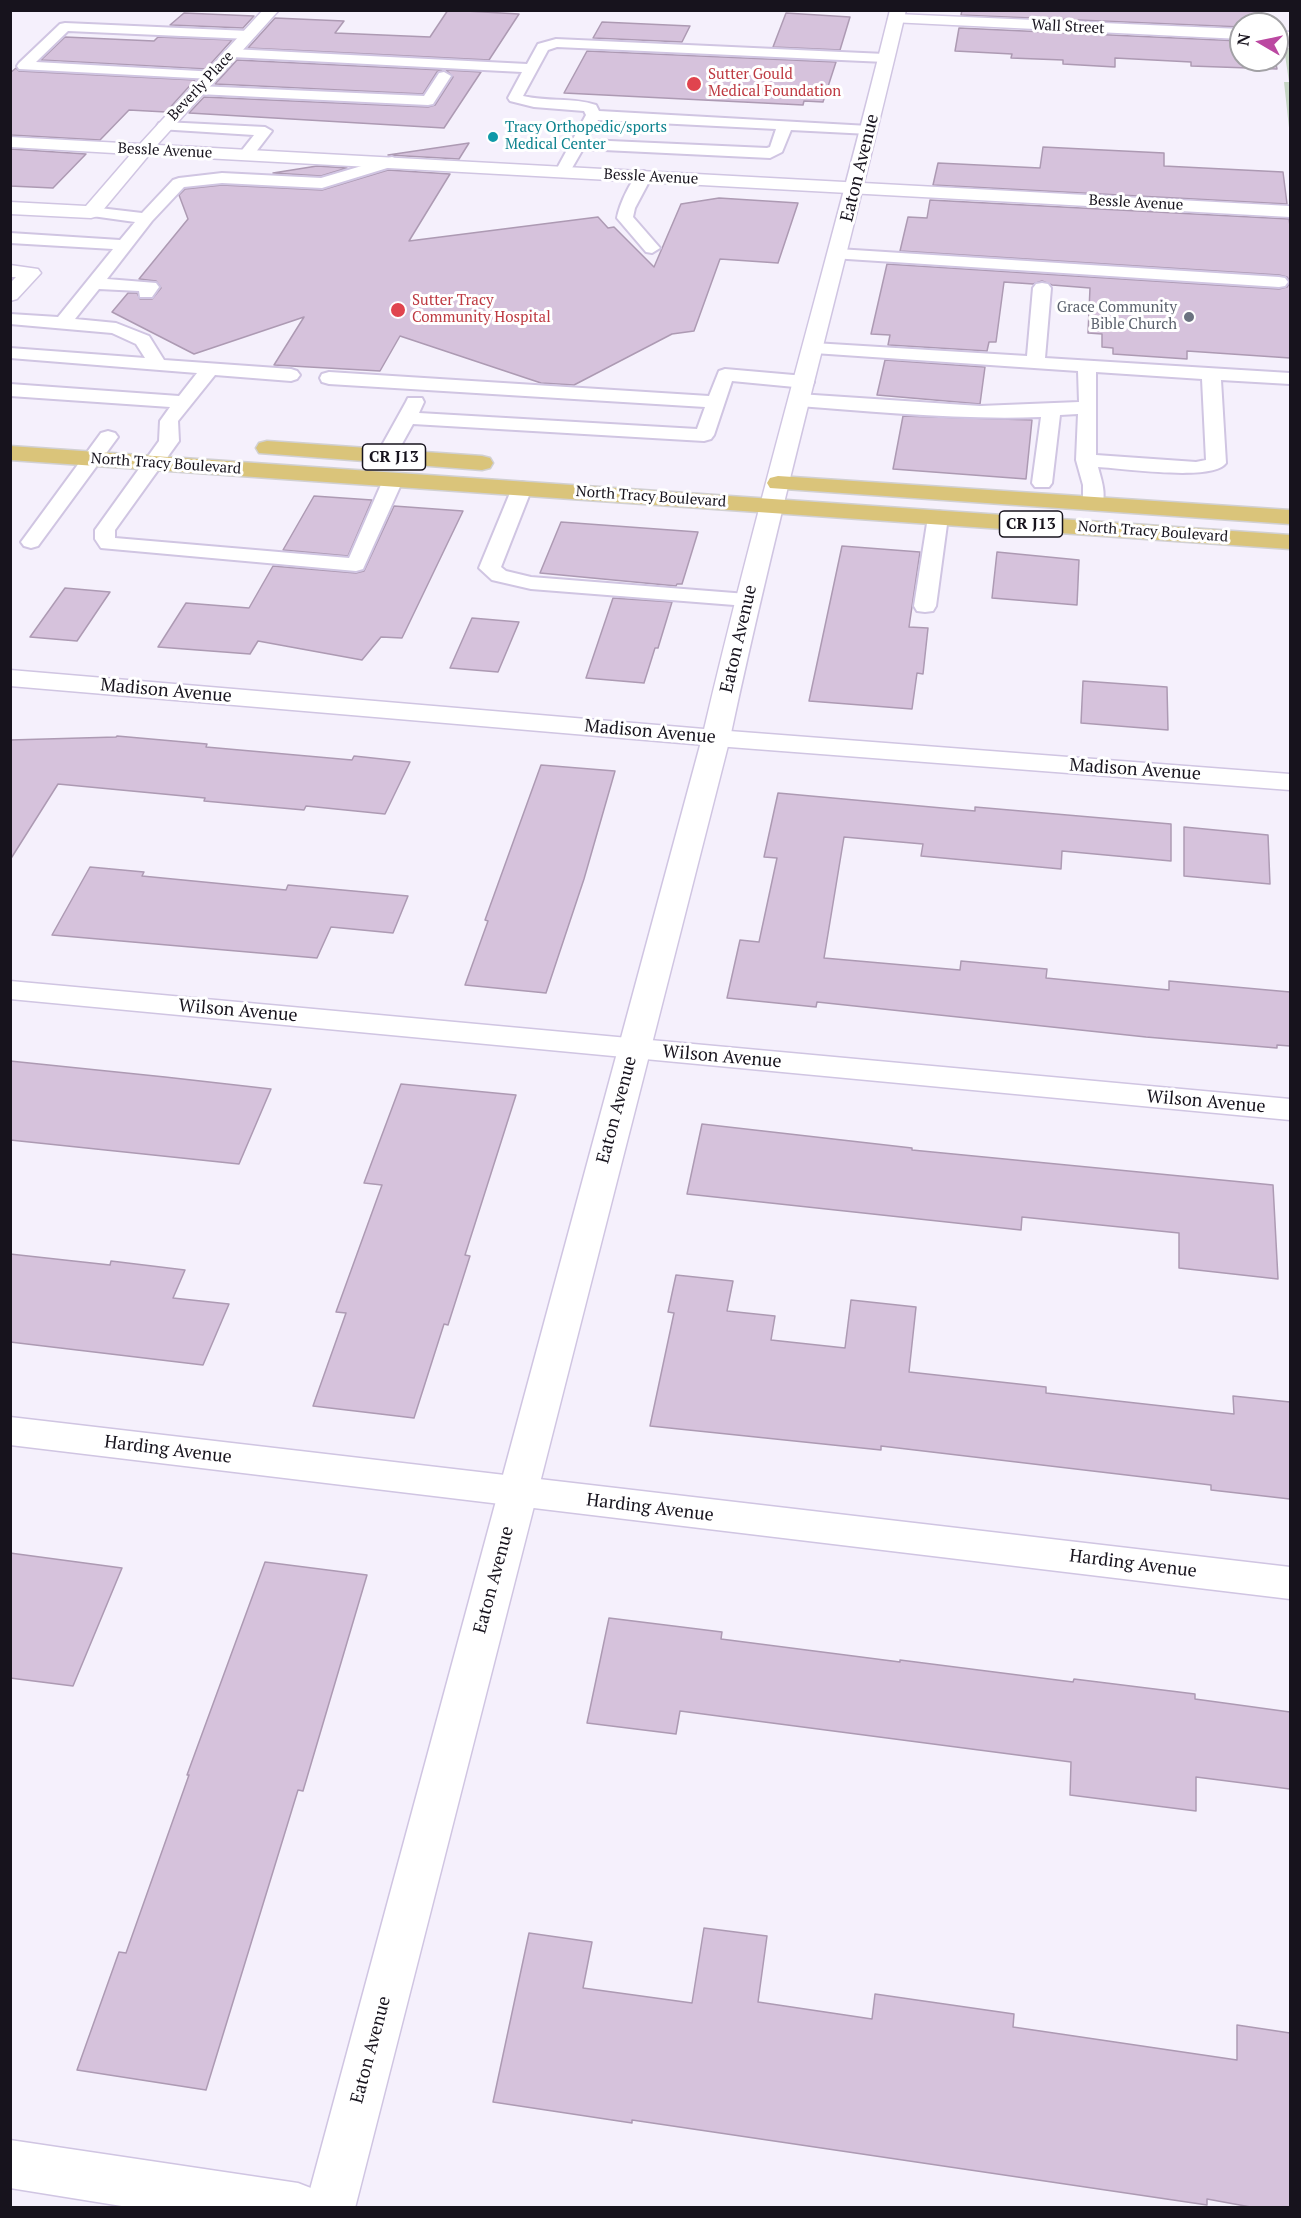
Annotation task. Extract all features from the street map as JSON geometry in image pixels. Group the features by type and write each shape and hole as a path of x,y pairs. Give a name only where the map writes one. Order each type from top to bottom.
{"main road":[{"name":"North Tracy Boulevard","path":"128,438 192,443"},
{"name":"North Tracy Boulevard","path":"249,447 503,464"},
{"name":"North Tracy Boulevard","path":"10,453 522,488 768,490 1093,504 1290,518"},
{"name":"North Tracy Boulevard","path":"768,490 938,517 1290,542"}],"street":[{"name":"Beverly Place","path":"91,212 164,126 272,10"},
{"name":"Wall Street","path":"897,15 1229,33"},
{"name":"Eaton Avenue","path":"330,2208 716,738 747,600 768,490 802,391 814,348 897,15"},
{"name":"Bessle Avenue","path":"10,142 1290,212"},
{"path":"10,208 91,212"},
{"path":"10,271 31,273 10,295"},
{"name":"Madison Avenue","path":"10,678 716,738 1290,782"},
{"name":"Wilson Avenue","path":"10,990 1290,1110"},
{"name":"Harding Avenue","path":"10,1431 1290,1583"},
{"path":"10,2164 298,2208"}],"lane":[{"path":"212,75 24,66 65,27 531,68"},
{"path":"241,43 440,51"},
{"path":"563,172 593,115 591,108 585,106 534,104 515,98 543,47 556,43 885,58"},
{"path":"198,90 428,101 444,76"},
{"path":"593,115 869,130"},
{"path":"578,144 770,153 777,149 785,125"},
{"path":"164,126 265,131 247,154"},
{"path":"63,322 146,218 179,183 222,178 322,183 392,162"},
{"path":"644,176 627,208 625,218 652,248"},
{"path":"91,212 146,218"},
{"path":"10,238 124,245"},
{"path":"838,254 1279,282"},
{"path":"93,283 150,287 146,293"},
{"path":"1036,362 1042,288"},
{"path":"116,328 130,311"},
{"path":"10,319 116,328 143,340 157,364"},
{"path":"814,348 1290,379"},
{"path":"10,353 291,375"},
{"path":"10,376 30,354"},
{"path":"1087,366 1086,460 1093,485 1093,504"},
{"path":"31,542 92,459 128,438 169,421 210,369"},
{"path":"1086,460 1196,468 1208,467 1215,463 1211,374"},
{"path":"406,418 704,435 725,375 802,391 968,412 1051,412 1088,407"},
{"path":"329,378 716,402"},
{"path":"386,456 424,384"},
{"path":"10,390 184,402"},
{"path":"1042,483 1051,412"},
{"path":"128,438 153,463 105,530 105,539 108,544 356,565 393,480"},
{"path":"522,488 490,568 499,576 531,583 747,600"},
{"path":"925,606 938,517"}],"green space":[{"path":"1290,48 1290,137 1284,82 1289,82"}],"building":[{"path":"448,10 519,14 489,60 248,48 275,18 344,21 335,33 430,37"},
{"path":"962,10 1261,10 1262,12 1229,12 1229,26 961,15"},
{"path":"184,13 254,16 243,28 170,25"},
{"path":"786,13 850,17 840,50 773,47"},
{"path":"602,22 690,26 682,42 593,38"},
{"path":"959,28 1229,40 1229,67 1191,66 1191,62 1115,58 1115,67 1063,64 1063,60 1011,58 1012,54 955,51"},
{"path":"65,37 154,41 158,37 232,40 206,69 41,60"},
{"name":"Sutter Gould Medical Foundation","path":"587,51 836,62 823,102 804,101 803,105 564,93"},
{"path":"237,60 442,70 437,72 423,94 215,84"},
{"path":"16,68 19,71 195,80 166,112 129,110 100,140 10,135 10,73"},
{"path":"446,70 481,72 444,128 189,113 204,97 428,107 435,105 453,77"},
{"path":"469,143 459,159 388,155"},
{"path":"1043,147 1164,153 1164,166 1283,172 1287,204 933,185 938,163 1040,168"},
{"path":"10,149 86,154 53,188 10,186"},
{"path":"317,166 347,168 321,176 273,173"},
{"path":"388,170 450,174 409,241 598,217 608,228 614,227 654,267 681,204 719,198 798,203 778,263 720,259 694,331 672,334 574,385 541,383 400,336 380,371 274,365 304,317 194,354 112,312 128,293 137,293 140,299 152,299 161,288 156,281 139,279 188,219 179,195 185,189 222,185 322,190"},
{"path":"930,200 1289,219 1290,282 1287,277 1279,275 900,251 908,217 927,218"},
{"path":"887,264 1279,289 1287,287 1290,282 1290,358 1187,351 1187,359 1113,354 1113,348 1102,347 1102,334 1088,333 1090,288 1052,285 1042,281 1033,284 1004,282 996,342 989,342 987,351 888,345 890,335 871,334"},
{"path":"885,360 985,367 980,404 877,395"},
{"path":"903,416 1032,420 1026,479 893,469"},
{"path":"314,496 372,500 348,556 283,550"},
{"path":"394,506 463,511 402,638 381,637 362,660 258,641 250,654 158,647 186,603 249,608 273,566 356,573 364,571"},
{"path":"561,522 698,532 682,584 676,586 540,573"},
{"path":"842,546 920,552 909,627 928,628 923,674 917,673 912,709 809,701"},
{"path":"997,552 1079,560 1077,605 992,598"},
{"path":"65,588 110,592 77,641 30,637"},
{"path":"613,598 672,602 644,683 586,678"},
{"path":"472,618 519,622 498,672 450,668"},
{"path":"1083,681 1167,687 1168,730 1081,723"},
{"path":"117,736 207,744 206,747 352,760 354,756 410,762 385,814 306,806 304,810 204,801 205,798 58,784 10,860 10,740"},
{"path":"541,765 615,771 584,879 546,993 465,985 488,921 485,920"},
{"path":"778,793 975,811 975,807 1171,824 1171,861 1062,851 1061,869 921,856 923,844 844,837 824,958 960,970 961,961 1047,969 1046,978 1169,990 1169,981 1290,992 1290,1046 1277,1045 1277,1048 1146,1037 817,1002 816,1007 727,998 740,940 759,942 777,858 764,857"},
{"path":"1184,827 1268,835 1270,884 1184,876"},
{"path":"90,867 144,872 142,876 286,890 288,885 408,896 393,933 331,927 317,958 52,935"},
{"path":"10,1061 271,1089 239,1164 10,1140"},
{"path":"401,1084 516,1095 465,1255 470,1256 448,1325 444,1324 414,1418 313,1406 346,1313 336,1312 382,1185 364,1183"},
{"path":"702,1124 912,1148 912,1150 1273,1185 1278,1279 1179,1268 1179,1233 1022,1217 1021,1230 687,1194"},
{"path":"10,1254 110,1265 111,1261 185,1270 173,1298 229,1304 203,1365 10,1342"},
{"path":"676,1275 733,1281 727,1311 775,1316 771,1340 845,1348 851,1300 916,1307 909,1372 1046,1387 1046,1393 1234,1414 1233,1396 1290,1402 1290,1499 1211,1490 1211,1485 881,1446 881,1450 650,1426 674,1313 668,1312"},
{"path":"10,1553 122,1568 73,1686 10,1678"},
{"path":"265,1562 367,1575 303,1791 298,1790 206,2090 77,2070 119,1952 126,1953 189,1775 187,1775"},
{"path":"609,1618 722,1632 721,1639 900,1662 900,1660 1073,1682 1074,1679 1195,1694 1195,1699 1290,1712 1290,1789 1196,1777 1196,1811 1070,1795 1071,1762 680,1711 676,1734 587,1723"},
{"path":"704,1928 767,1936 758,2002 872,2019 875,1994 1014,2014 1013,2027 1237,2060 1237,2025 1290,2033 1290,2208 1256,2208 1207,2199 1207,2205 632,2120 632,2123 493,2102 529,1933 592,1942 583,1988 692,2003"}],"place":[{"name":"Sutter Gould Medical Foundation","path":"694,84"},
{"name":"Tracy Orthopedic/sports Medical Center","path":"493,137"},
{"name":"Sutter Tracy Community Hospital","path":"398,310"},
{"name":"Grace Community Bible Church","path":"1189,317"}]}
